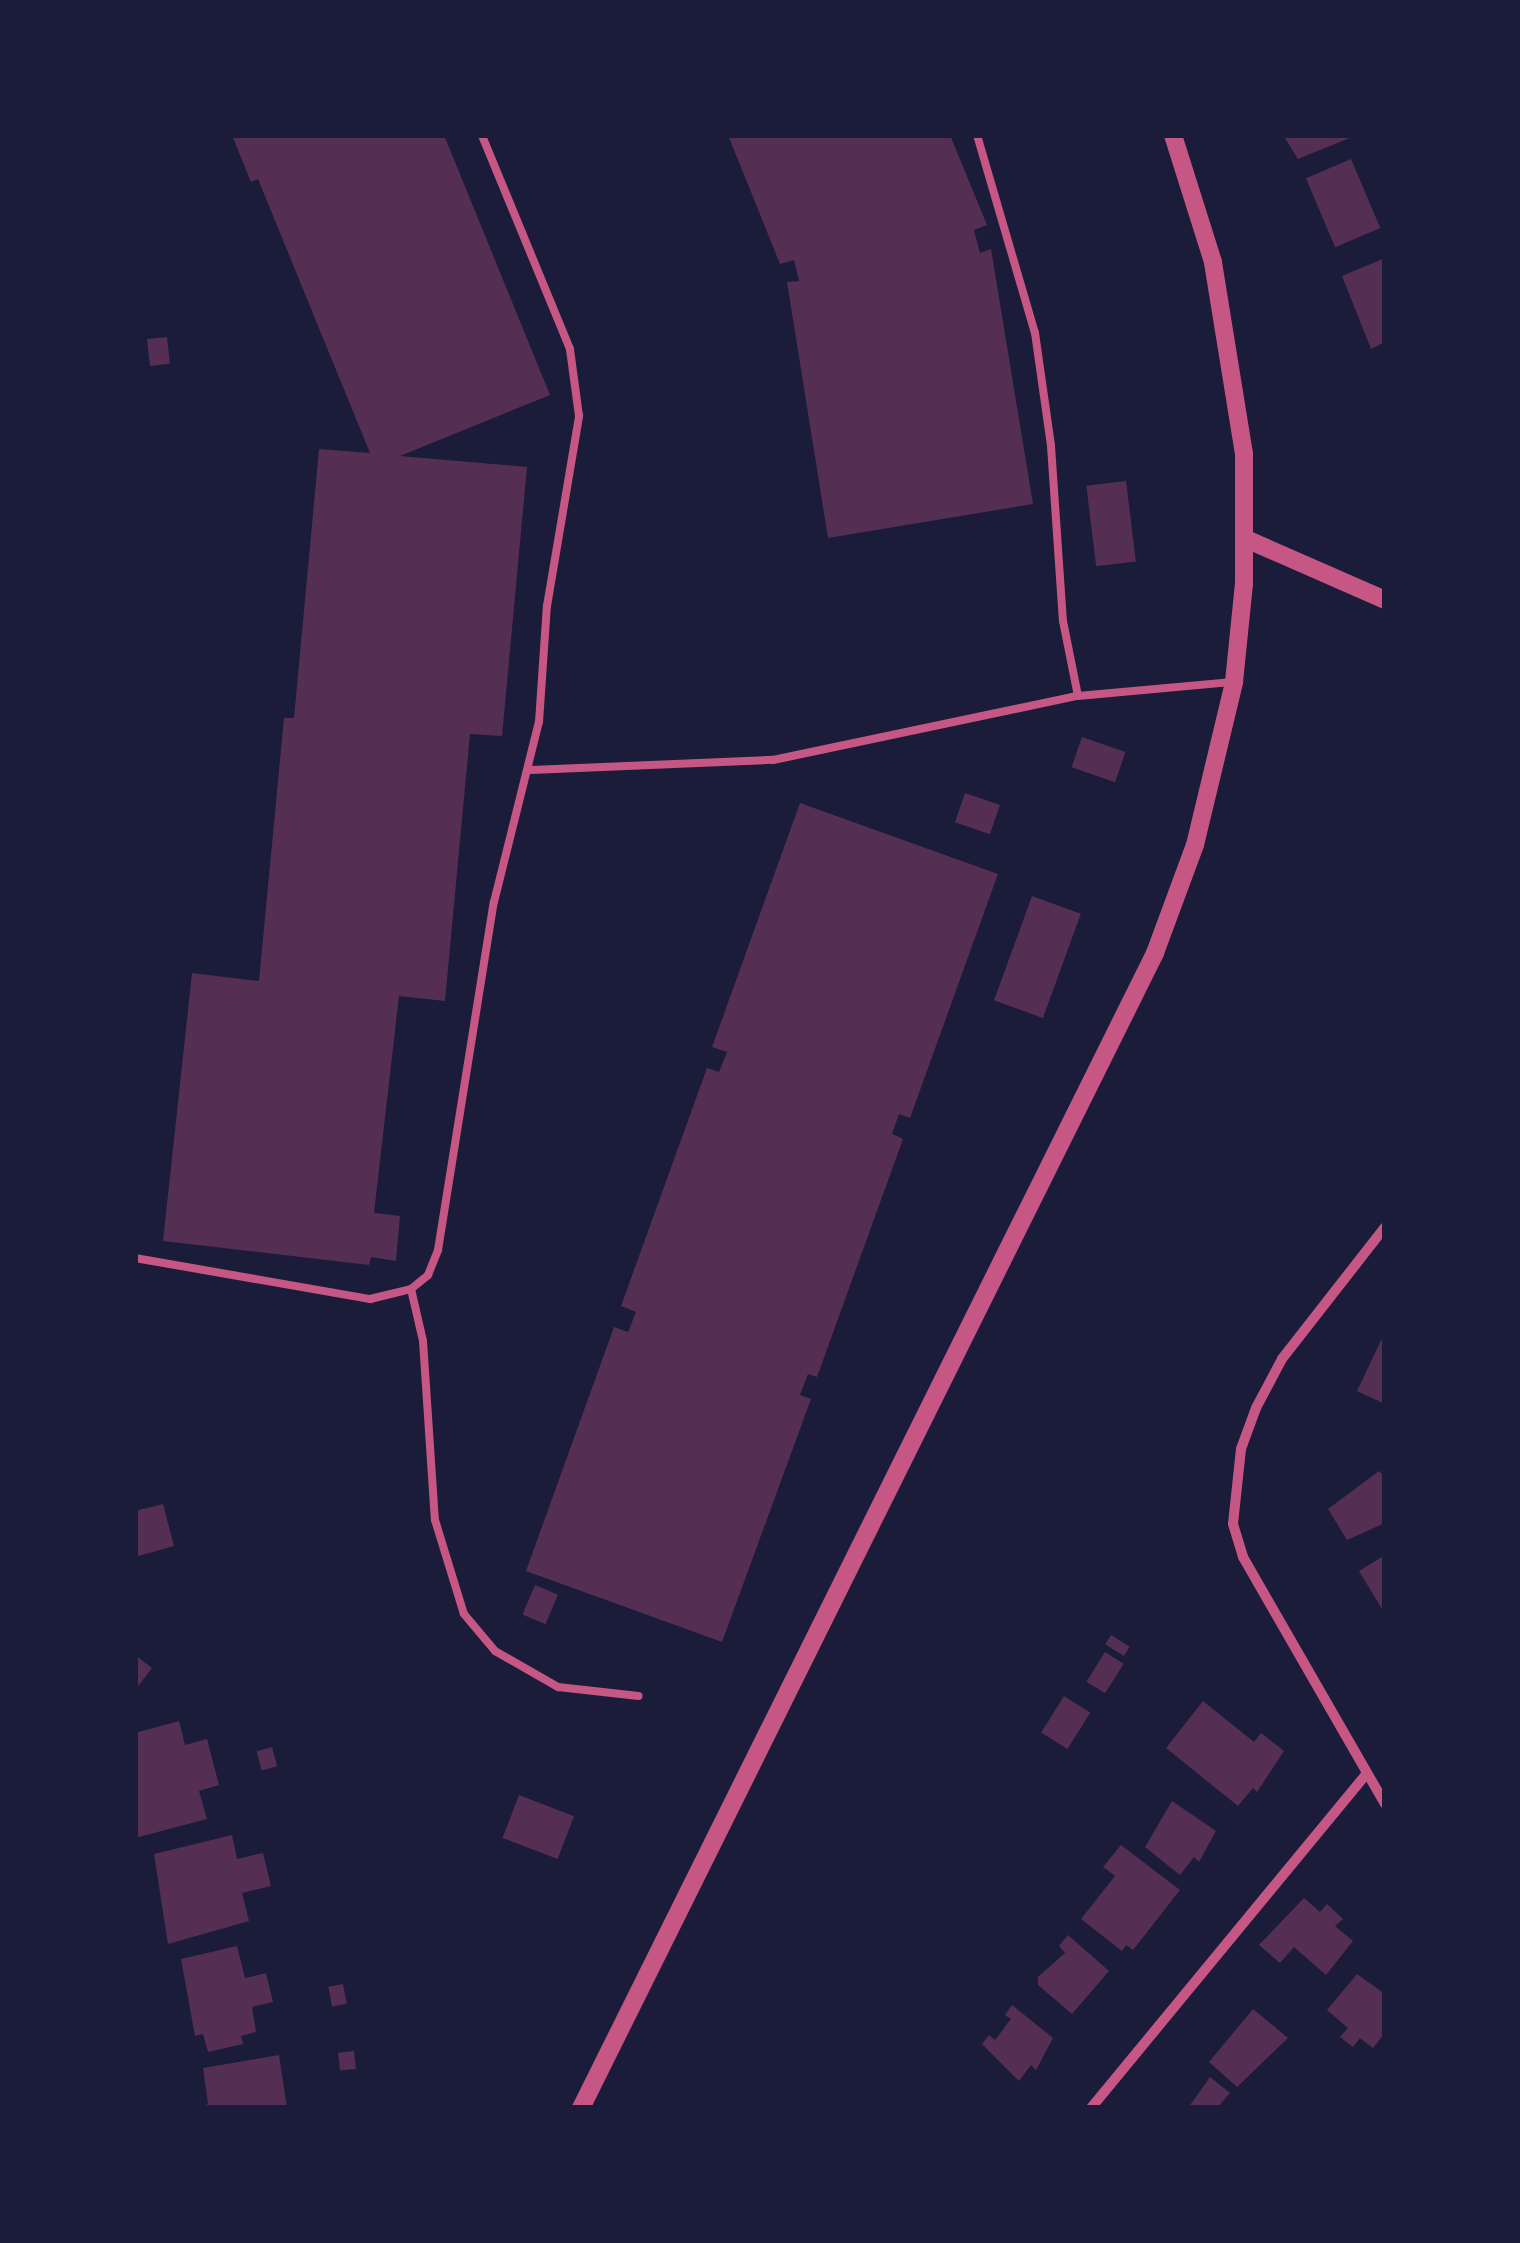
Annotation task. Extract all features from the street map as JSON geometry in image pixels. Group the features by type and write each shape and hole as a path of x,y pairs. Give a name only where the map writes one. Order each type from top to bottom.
{"street":[{"path":"581,2108 1155,953 1194,845 1234,682 1246,539 1234,368 1213,262 1172,135"},
{"path":"1246,539 1385,600"},
{"path":"1385,1227 1282,1360 1256,1408 1233,1492 1233,1524 1243,1556 1385,1804"},
{"path":"1091,2108 1368,1773"}],"lane":[{"path":"135,1258 370,1299 412,1290 428,1275 438,1250 494,902 530,770 548,606 579,416 578,378 482,135"},
{"path":"978,135 1035,333 1052,446 1063,621 1078,696"},
{"path":"530,770 773,760 1078,696 1234,682"},
{"path":"412,1290 423,1342 435,1520 464,1614 495,1651 558,1688 638,1696"}],"building":[{"path":"232,135 444,135 550,395 400,456 527,467 502,736 470,734 445,1001 399,996 374,1213 400,1216 396,1261 371,1257 369,1265 163,1241 192,973 259,981 284,718 294,718 319,449 370,453 258,179 251,182"},
{"path":"728,135 950,135 987,225 974,230 980,253 991,249 1033,504 828,538 787,282 799,281 794,260 780,264"},
{"path":"1283,135 1357,135 1298,159"},
{"path":"1351,159 1380,228 1335,247 1306,178"},
{"path":"1385,258 1385,342 1371,349 1342,276"},
{"path":"167,337 170,364 150,366 147,339"},
{"path":"1126,481 1136,561 1096,566 1086,486"},
{"path":"1082,737 1125,752 1115,782 1072,767"},
{"path":"965,793 1000,805 990,834 955,822"},
{"path":"800,803 998,874 910,1118 899,1114 892,1134 903,1139 817,1377 808,1374 800,1395 811,1399 722,1642 526,1571 614,1327 628,1332 636,1312 621,1306 707,1068 719,1072 727,1052 712,1047"},
{"path":"1032,896 1081,914 1043,1018 994,1000"},
{"path":"1385,1332 1385,1404 1357,1391"},
{"path":"1379,1471 1385,1477 1385,1523 1347,1540 1328,1509"},
{"path":"163,1504 174,1546 135,1557 135,1511"},
{"path":"1385,1555 1385,1614 1359,1571"},
{"path":"535,1585 558,1595 546,1624 522,1614"},
{"path":"1111,1635 1130,1647 1124,1656 1105,1644"},
{"path":"1105,1652 1124,1664 1105,1693 1086,1682"},
{"path":"135,1655 152,1668 135,1690"},
{"path":"1064,1696 1090,1712 1068,1749 1041,1732"},
{"path":"1203,1701 1254,1742 1261,1733 1284,1751 1257,1792 1253,1788 1238,1806 1166,1748"},
{"path":"179,1721 185,1745 207,1739 219,1785 199,1791 207,1819 135,1838 135,1733"},
{"path":"272,1747 277,1766 262,1770 257,1751"},
{"path":"519,1795 574,1816 558,1859 503,1838"},
{"path":"1172,1801 1216,1831 1199,1862 1194,1857 1180,1875 1145,1847"},
{"path":"232,1835 237,1859 263,1853 271,1886 242,1893 249,1921 168,1944 154,1854"},
{"path":"1121,1845 1180,1890 1133,1950 1126,1945 1122,1951 1081,1919 1115,1876 1103,1867"},
{"path":"1304,1898 1320,1912 1327,1904 1343,1919 1335,1926 1353,1941 1326,1975 1294,1947 1280,1963 1259,1945"},
{"path":"1068,1935 1109,1971 1072,2014 1038,1985 1038,1977 1065,1953 1059,1946"},
{"path":"237,1946 245,1978 266,1973 273,2002 252,2007 256,2032 241,2036 243,2044 208,2052 203,2034 195,2036 181,1959"},
{"path":"1357,1974 1385,1994 1385,2033 1373,2048 1360,2038 1353,2047 1340,2037 1348,2028 1327,2010"},
{"path":"343,1984 347,2004 332,2006 328,1987"},
{"path":"1012,2005 1053,2038 1036,2070 1031,2065 1019,2081 982,2044 989,2035 995,2040 1011,2019 1005,2015"},
{"path":"1253,2009 1288,2038 1237,2087 1209,2062"},
{"path":"354,2051 356,2069 340,2071 338,2053"},
{"path":"279,2055 287,2108 199,2108 208,2104 203,2068"},
{"path":"1210,2077 1230,2093 1217,2108 1188,2108"}]}
